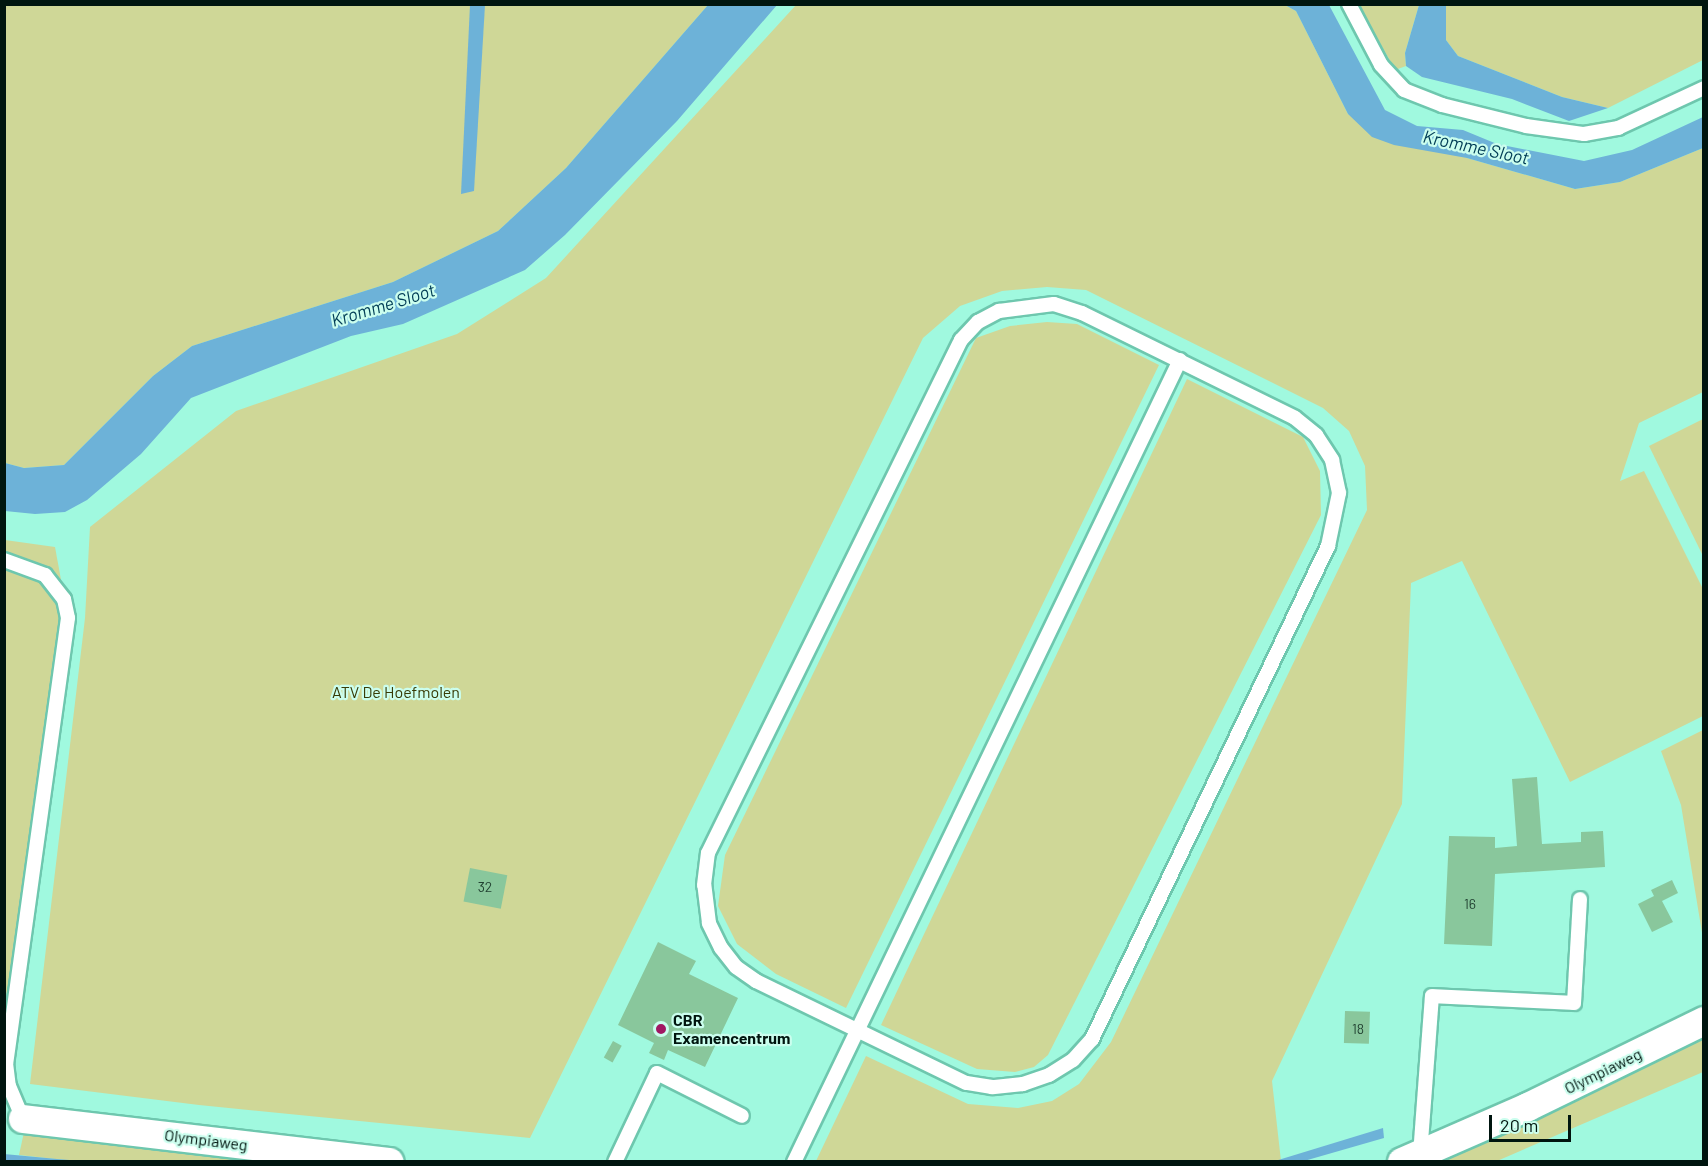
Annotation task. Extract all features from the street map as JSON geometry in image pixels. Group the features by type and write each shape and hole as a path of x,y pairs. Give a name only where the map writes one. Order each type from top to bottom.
{"street":[{"name":"Olympiaweg","path":"1411,1158 1704,1021"},
{"name":"Olympiaweg","path":"23,1119 389,1161"}],"lane":[{"path":"1349,4 1381,65 1404,90 1442,105 1526,126 1584,134 1618,128 1704,88"},
{"path":"1054,304 1082,313 1180,360 1294,418 1316,435 1332,460 1339,493 1328,546 1092,1039 1073,1060 1049,1075 1023,1084 992,1087 966,1083 736,968 720,948 709,922 704,885 708,853 961,340 978,322 999,311 1054,304"},
{"path":"794,1161 1180,360"},
{"path":"4,560 45,575 64,599 68,618 6,1063 9,1086 23,1119"},
{"path":"1411,1158 1432,996 1574,1003 1580,899"},
{"path":"615,1161 657,1073 742,1116"}],"green space":[{"path":"5,5 708,5 566,168 498,231 393,282 192,346 153,376 64,465 24,468 5,463"},
{"name":"ATV De Hoefmolen","path":"796,5 1285,5 1296,11 1348,114 1467,158 1575,189 1620,182 1703,148 1703,392 1639,423 1620,481 1644,471 1703,589 1703,716 1570,782 1462,561 1411,583 1402,804 1272,1081 1281,1161 816,1161 866,1056 968,1104 1018,1108 1052,1101 1079,1084 1111,1042 1367,510 1365,466 1349,431 1323,408 1086,290 1047,287 1002,291 960,306 923,338 530,1138 199,1105 30,1084 85,618 90,527 236,411 457,334 546,278"},
{"path":"1359,5 1419,5 1405,53 1406,66 1395,70"},
{"path":"1446,5 1703,5 1703,60 1608,108 1562,97 1458,56 1446,40"},
{"path":"1047,322 1077,324 1159,365 846,1008 776,974 737,944 718,906 725,855 976,338 1010,326"},
{"path":"1187,379 1303,437 1320,471 1321,515 1048,1055 1034,1067 1015,1072 977,1069 881,1025"},
{"path":"1703,419 1703,556 1649,446"},
{"path":"5,540 55,547 68,618 5,1003"},
{"path":"1703,730 1703,939 1681,805 1661,751"},
{"path":"1703,1039 1703,1072 1497,1161 1436,1162"},
{"path":"24,1132 301,1161 82,1162 19,1155"}],"water":[{"path":"470,5 485,5 474,191 461,194"},
{"name":"Kromme Sloot","path":"708,5 777,5 677,121 565,235 525,270 403,324 351,336 191,398 141,454 87,500 65,512 35,514 5,511 5,463 24,468 64,465 153,376 192,346 393,282 498,231 566,168"},
{"name":"Kromme Sloot","path":"1285,5 1329,5 1385,110 1417,126 1463,130 1497,144 1584,161 1632,150 1703,117 1703,148 1620,182 1575,189 1467,158 1394,145 1372,137 1348,114 1296,11"},
{"path":"1419,5 1446,5 1446,40 1458,56 1562,97 1608,108 1569,121 1512,99 1422,77 1406,66 1405,53"},
{"path":"1383,1128 1384,1138 1304,1161 1275,1161"},
{"path":"4,1154 57,1159 82,1161 5,1161"}],"building":[{"path":"1537,777 1542,844 1581,842 1581,832 1603,831 1605,867 1495,874 1492,946 1444,944 1449,836 1495,837 1495,848 1517,846 1512,779"},
{"path":"470,868 507,875 501,909 464,901"},
{"path":"1672,880 1678,893 1662,901 1673,922 1652,932 1638,904 1654,896 1651,890"},
{"path":"658,942 696,961 689,974 738,998 705,1067 668,1050 664,1060 649,1053 654,1043 618,1025"},
{"path":"1345,1011 1370,1012 1369,1044 1344,1043"},
{"path":"613,1041 622,1046 613,1062 604,1058"}],"place":[{"name":"CBR Examencentrum","path":"661,1029"}]}
